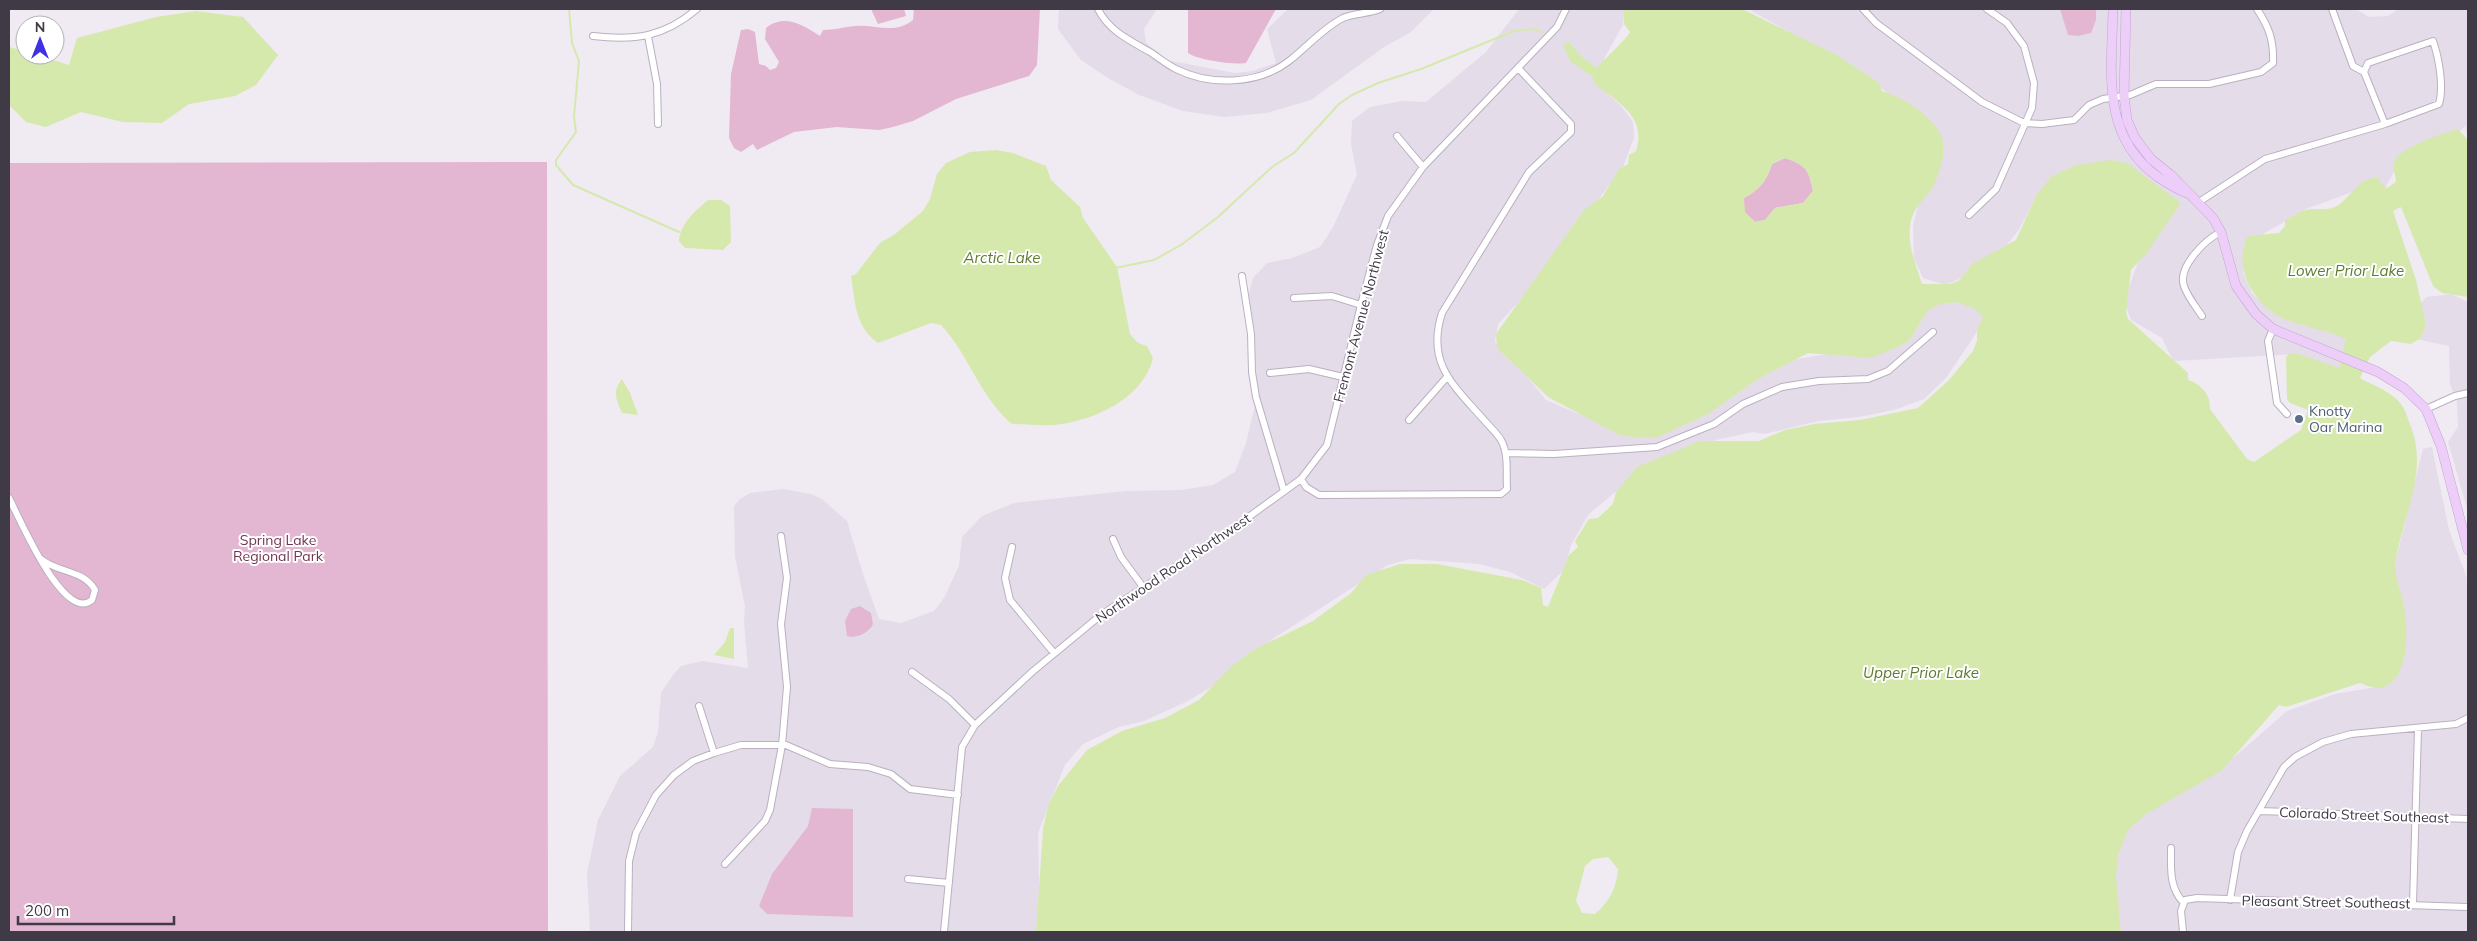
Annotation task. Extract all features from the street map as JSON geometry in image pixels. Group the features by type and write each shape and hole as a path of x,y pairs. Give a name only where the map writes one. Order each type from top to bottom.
{"main road":[{"path":"2113,9 2118,97"},
{"path":"2126,9 2116,121 2125,143 2146,169 2176,190 2188,193 2200,202 2213,218 2221,232 2236,286 2256,314 2273,328 2378,372 2404,388 2426,410 2441,446 2468,550"}],"street":[{"path":"593,36 613,38 648,36 674,27 697,9"},
{"path":"1098,9 1102,18 1115,32 1176,69 1220,81 1245,79 1266,74 1287,62 1344,18 1380,9"},
{"name":"Fremont Avenue Northwest","path":"1284,491 1301,479 1327,445 1361,305 1377,245 1388,216 1423,167 1557,28 1566,9"},
{"path":"1862,9 1876,23 1982,102 2024,123 2042,124 2074,120 2089,105 2103,99 2118,97 2156,84 2209,84 2261,72 2273,63 2274,49 2269,27 2257,9"},
{"path":"1969,215 1996,189 2032,108 2034,83 2024,46 2007,23 1987,9"},
{"path":"2332,9 2353,66 2364,72 2385,124"},
{"path":"648,36 658,84 658,124"},
{"path":"2200,202 2266,159 2385,124 2438,104 2441,96 2436,51 2433,41 2368,62 2364,72"},
{"path":"1301,479 1306,487 1319,494 1501,494 1506,489 1506,453 1501,440 1446,377 1439,354 1436,332 1442,313 1528,172 1571,132 1571,124 1519,69"},
{"path":"1397,136 1423,167"},
{"path":"2202,316 2183,284 2185,269 2209,237 2221,232"},
{"path":"1242,276 1251,334 1252,372 1256,398 1284,491"},
{"path":"1294,298 1332,296 1361,305"},
{"path":"2273,328 2268,341 2277,403 2287,414"},
{"path":"1506,453 1554,454 1657,447 1714,424 1743,404 1782,387 1819,381 1868,379 1888,371 1933,332"},
{"path":"1270,373 1309,369 1343,377"},
{"path":"1409,420 1446,377"},
{"path":"2426,410 2455,396 2467,393"},
{"name":"Northwood Road Northwest","path":"944,932 962,747 975,724 1054,653 1120,601 1222,537 1284,491"},
{"path":"9,498 41,559 64,595 77,604 86,604 92,600 94,590 89,583 72,572 49,565 41,559"},
{"path":"725,864 764,821 770,810 782,745 787,687 781,624 787,578 781,536"},
{"path":"1113,539 1121,556 1142,587"},
{"path":"1012,547 1005,578 1010,600 1054,653"},
{"path":"912,672 949,699 975,724"},
{"path":"700,706 714,752"},
{"path":"2230,900 2238,852 2284,767 2295,757 2323,742 2351,734 2456,724 2468,718"},
{"path":"2413,904 2418,729"},
{"path":"628,932 629,861 636,833 656,795 674,775 693,761 714,752 741,746 782,745 809,754 830,764 868,767 891,774 910,789 958,794"},
{"name":"Colorado Street Southeast","path":"2260,810 2468,819"},
{"path":"2171,848 2172,884 2177,895 2184,901 2182,911 2183,932"},
{"path":"908,879 949,883"},
{"name":"Pleasant Street Southeast","path":"2184,901 2230,900 2468,907"}],"shaded area":[{"path":"1059,9 1157,9 1144,29 1146,43 1167,60 1235,73 1252,71 1276,63 1267,29 1288,9 1434,9 1411,32 1384,47 1311,100 1267,113 1224,117 1183,111 1139,95 1108,78 1081,60 1058,29"},
{"path":"1519,9 1623,9 1623,25 1605,57 1601,77 1606,92 1622,107 1633,122 1634,138 1623,167 1529,291 1498,324 1495,342 1507,358 1519,367 1546,400 1619,431 1790,360 1835,353 1929,306 1954,302 1970,305 1980,312 1985,320 1946,378 1924,399 1894,410 1859,417 1818,421 1764,434 1753,432 1716,440 1614,493 1588,515 1571,545 1564,570 1544,589 1510,572 1479,564 1410,559 1388,565 1274,638 1218,683 1186,702 1144,721 1119,727 1083,744 1065,765 1038,833 1040,932 590,932 587,873 598,820 620,776 653,747 658,732 661,693 681,666 702,661 748,668 744,623 745,607 735,557 734,506 740,499 750,493 783,489 811,494 822,499 847,521 879,619 901,623 934,611 944,598 959,566 962,537 982,516 1014,503 1126,491 1181,490 1213,485 1235,472 1246,443 1257,397 1248,297 1253,278 1267,263 1292,258 1320,247 1332,229 1357,175 1351,144 1352,121 1370,107 1402,101 1426,102 1486,52"},
{"path":"1748,9 2356,9 2369,17 2388,16 2398,9 2468,9 2468,135 2465,126 2454,138 2445,133 2418,144 2396,168 2384,190 2355,191 2306,209 2263,234 2251,247 2243,272 2252,293 2259,300 2304,326 2326,328 2339,333 2346,339 2339,369 2299,354 2173,361 2162,338 2131,320 2124,301 2137,265 2155,233 2038,194 2018,231 1997,257 1977,272 1945,285 1923,278 1914,259 1913,226 1920,197 1940,167 1943,144 1934,131 1863,73"},
{"path":"2451,294 2468,302 2468,512 2448,442 2458,427 2457,402 2450,384 2449,346 2416,339 2418,305 2427,297"},
{"path":"2432,447 2449,530 2468,581 2468,932 2118,932 2113,870 2123,834 2134,818 2210,775 2239,753 2287,711 2335,694 2382,686 2403,642 2406,622 2394,568 2423,449"}],"green space":[{"path":"871,9 904,9 906,16 878,24"},
{"path":"914,9 1040,9 1037,65 1029,76 956,99 913,121 893,127 879,130 837,127 794,132 757,150 753,144 741,152 734,148 729,138 731,74 741,30 748,29 755,32 759,64 766,66 770,70 776,68 779,62 765,39 766,28 780,21 793,22 820,36 823,30 851,26 899,27 913,20"},
{"path":"1188,9 1276,9 1246,63 1225,63 1193,56 1188,53"},
{"path":"2060,9 2096,9 2096,20 2091,33 2078,36 2068,35"},
{"path":"1785,158 1798,163 1805,169 1810,178 1813,191 1803,203 1775,208 1765,220 1755,222 1744,212 1744,198 1762,184 1772,164"},
{"name":"Spring Lake Regional Park","path":"547,162 548,932 9,932 9,163"},
{"path":"860,606 871,613 873,624 869,630 862,634 854,637 847,636 845,621 851,609"},
{"path":"812,808 853,809 853,917 767,914 759,906 772,874 808,826"}],"water":[{"name":"Upper Prior Lake","path":"1623,9 1742,9 1837,55 1879,83 1882,91 1907,102 1929,119 1940,133 1943,153 1941,167 1934,185 1914,213 1910,226 1910,243 1922,284 1950,284 1960,280 1972,264 2016,240 2037,194 2052,176 2076,165 2111,160 2127,163 2181,203 2146,254 2131,270 2126,312 2128,319 2188,373 2188,380 2201,387 2209,399 2210,409 2247,459 2254,462 2301,430 2308,410 2290,403 2287,399 2286,357 2290,353 2299,354 2339,368 2346,339 2287,320 2265,306 2249,285 2244,273 2242,261 2243,248 2248,236 2279,233 2285,226 2285,220 2298,213 2310,209 2329,209 2337,206 2366,180 2378,178 2383,186 2387,188 2396,182 2393,165 2399,155 2424,141 2458,129 2468,140 2468,297 2442,293 2433,286 2401,207 2393,211 2416,280 2426,324 2421,338 2411,344 2391,341 2370,357 2360,378 2397,399 2406,413 2415,439 2416,474 2395,565 2406,620 2405,651 2402,666 2396,677 2388,685 2376,688 2360,683 2286,707 2279,705 2221,771 2146,814 2128,830 2118,855 2116,878 2121,932 1036,932 1043,829 1048,806 1058,786 1087,750 1122,731 1165,718 1199,700 1232,666 1255,649 1313,621 1351,593 1366,575 1400,564 1437,564 1522,580 1541,588 1543,605 1548,607 1569,555 1578,547 1575,541 1589,519 1598,518 1613,504 1616,492 1637,467 1700,441 1759,441 1785,430 1814,424 1860,420 1918,408 1948,381 1973,351 1977,341 1977,330 1983,317 1974,308 1955,302 1938,305 1928,310 1909,341 1898,347 1871,358 1808,353 1758,379 1708,414 1656,438 1621,436 1548,397 1497,348 1496,334 1584,210 1603,196 1619,169 1628,164 1629,155 1636,151 1638,139 1634,119 1621,104 1594,83 1593,77 1571,62 1563,46 1568,41 1583,58 1597,68 1630,32 1624,24","holes":["1785,158 1798,163 1805,169 1810,178 1813,191 1803,203 1775,208 1765,220 1755,222 1745,212 1744,198 1762,184 1772,164","1608,857 1618,869 1616,883 1611,894 1605,904 1595,914 1582,913 1576,901 1585,866 1593,859"]},
{"path":"196,11 243,17 278,55 256,85 235,96 189,104 162,123 123,122 81,112 46,127 26,122 9,105 9,47 15,48 15,65 69,65 77,38 156,17"},
{"name":"Arctic Lake","path":"996,150 1013,153 1046,166 1051,180 1080,207 1083,218 1117,267 1130,334 1138,343 1147,346 1153,358 1139,385 1128,396 1100,413 1085,419 1055,425 1012,424 991,401 959,349 941,325 931,323 878,343 870,337 857,313 851,276 856,274 880,243 895,234 923,211 930,199 937,174 946,163 970,152"},
{"path":"708,200 721,200 730,206 731,242 723,250 685,248 679,241 682,229 693,213"},
{"path":"622,379 630,393 638,415 622,413 618,404 616,392"},
{"path":"730,628 734,628 734,659 714,655 725,642"}],"waterway":[{"path":"569,9 572,43 579,61 574,117 576,132 556,160 556,165 573,185 679,232"},
{"path":"1115,268 1154,260 1181,245 1218,217 1272,167 1294,153 1339,104 1352,95 1378,83 1421,69 1514,31 1534,29 1542,32"}],"place":[{"name":"Knotty Oar Marina","path":"2299,419"}],"water label":[{"name":"Lower Prior Lake","path":"2346,270"}]}
